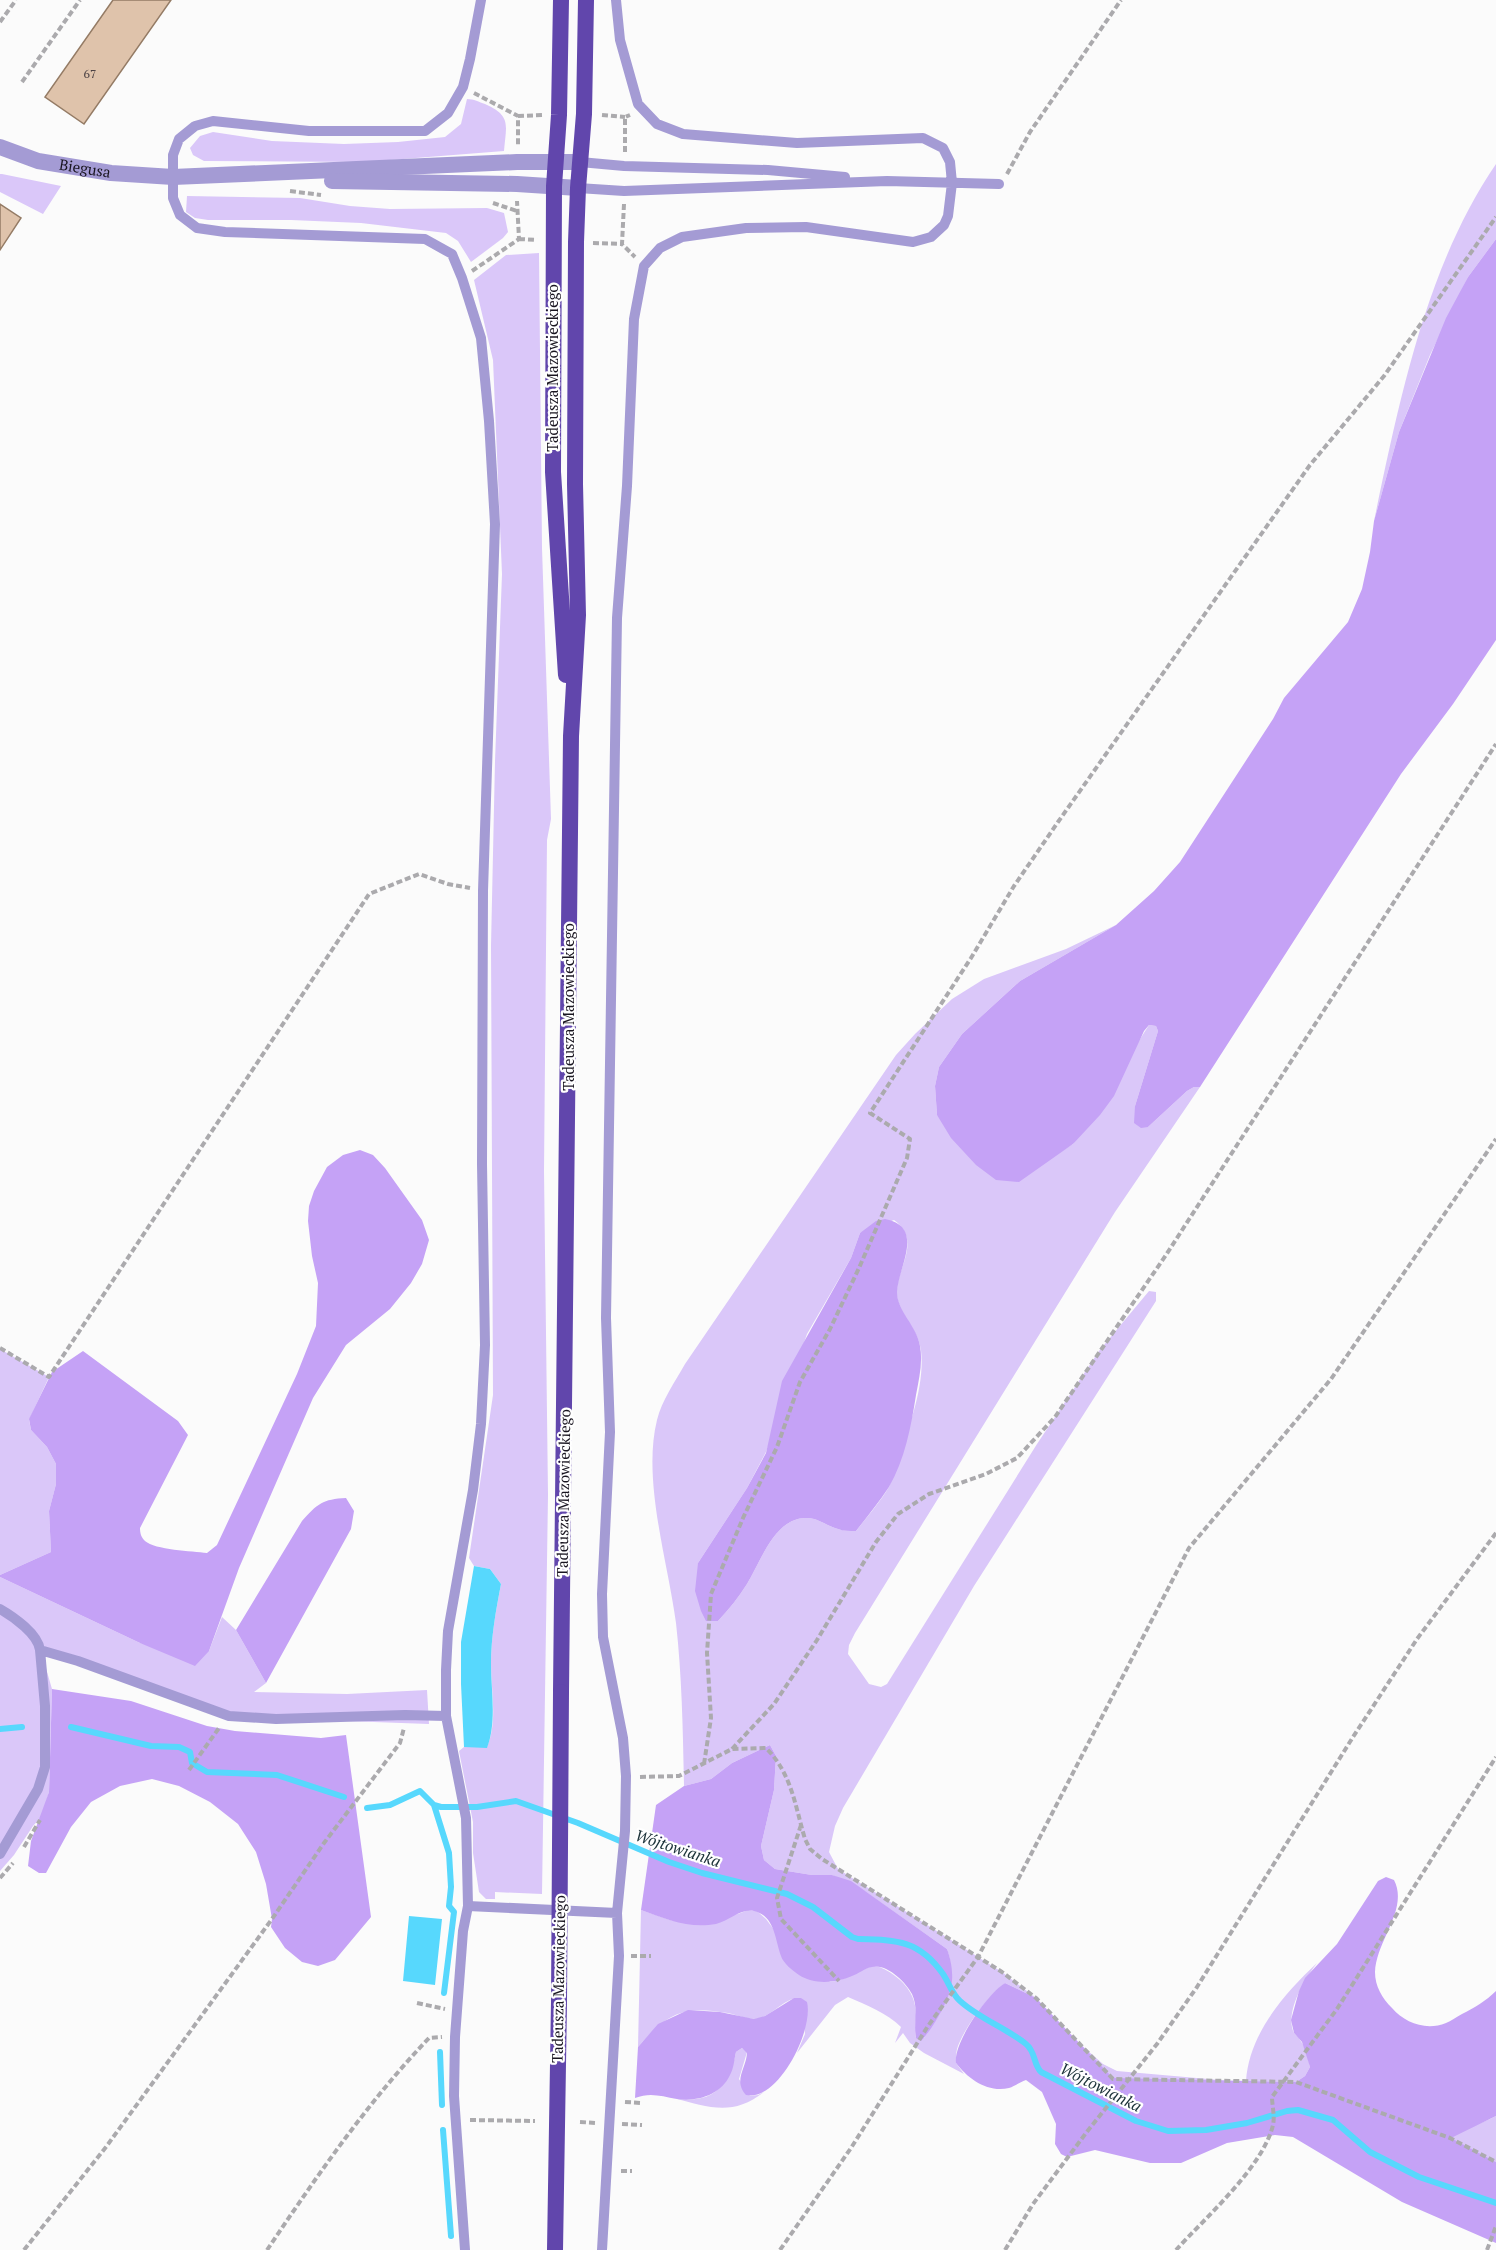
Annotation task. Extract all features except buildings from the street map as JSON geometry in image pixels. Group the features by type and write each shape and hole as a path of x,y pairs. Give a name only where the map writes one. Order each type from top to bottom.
{"main road":[{"name":"Tadeusza Mazowieckiego","path":"561,0 559,115 554,186 554,472 561,615 571,736"},
{"name":"Tadeusza Mazowieckiego","path":"555,2250 569,1121 571,736 578,615 575,484 578,189 584,114 586,0"}],"street":[{"name":"Biegusa","path":"0,147 38,161 111,173 173,177 260,175"},
{"path":"260,175 555,161 580,162"},
{"path":"260,175 375,183 517,184 578,189"}],"lane":[{"path":"465,2250 454,2096 455,2037 463,1930 468,1906 466,1818 446,1716 448,1630 473,1490 481,1424 485,1345 482,1164 483,891 495,524 481,338 452,254 425,239 225,232 197,228 180,215 173,198 173,155 179,139 195,126 213,121 309,131 425,131 448,113 463,87 481,0"},
{"path":"602,2250 619,1956 617,1913 625,1831 626,1776 623,1738 603,1637 602,1594 610,1432 606,1318 617,618 627,486 634,319 644,266 660,248 682,237 747,228 806,227 913,242 931,237 944,225 948,216 952,183 950,162 943,148 923,138 797,143 683,134 657,124 638,104 620,40 616,0"},
{"path":"580,162 624,166 768,170 887,182"},
{"path":"578,189 624,191 887,182 999,184"},
{"path":"0,1609 39,1642 45,1706 45,1767 38,1789 0,1854"},
{"path":"40,1650 78,1661 229,1716 276,1719 446,1716"},
{"path":"468,1906 617,1913"}],"path":[{"path":"0,22 16,0"},
{"path":"22,82 80,0"},
{"path":"999,184 1012,166 1030,132 1121,0"},
{"path":"704,1764 711,1718 707,1653 711,1594 743,1518 777,1448 800,1383 830,1329 907,1158 910,1139 870,1113 971,958 1014,886 1058,822 1310,465 1384,376 1496,217"},
{"path":"626,1776 645,1778 679,1776 732,1749 774,1704 817,1640 876,1542 898,1514 930,1494 986,1474 1017,1458 1055,1417 1166,1255 1496,744"},
{"path":"0,1348 49,1377 369,894 419,874 448,884 483,891"},
{"path":"780,2250 851,2148 928,2026 978,1957 1188,1548 1331,1379 1496,1139"},
{"path":"1005,2250 1033,2204 1157,2044 1197,1987 1417,1639 1496,1533"},
{"path":"24,2250 106,2147 272,1919 324,1842 400,1743 405,1715"},
{"path":"189,1770 205,1745 229,1716"},
{"path":"393,1728 415,1728"},
{"path":"732,1749 766,1748 776,1758 786,1773 810,1849 822,1859 1002,1972 1036,1998 1113,2079 1296,2082 1450,2138 1496,2162"},
{"path":"1176,2250 1255,2164 1267,2141 1273,2122 1272,2097 1337,2009 1496,1757"},
{"path":"0,1878 12,1865 42,1816"},
{"path":"801,1825 777,1898 781,1919 838,1981"},
{"path":"417,2003 457,2012"},
{"path":"267,2250 320,2170 390,2080 429,2038 455,2037"},
{"path":"456,2120 535,2121"},
{"path":"1487,2250 1496,2226"}],"shaded area":[{"path":"467,99 494,108 503,117 506,128 504,151 365,162 204,161 193,155 190,148 200,136 213,132 272,141 344,144 445,137 461,124"},
{"path":"1496,164 1496,239 1468,277 1430,355 1399,432 1374,521 1405,383 1433,290 1472,204"},
{"path":"0,174 61,186 43,214 0,192"},
{"path":"187,196 300,198 350,206 390,209 487,208 504,213 508,232 471,262 458,241 446,233 361,223 208,220 195,218 186,212"},
{"path":"1496,239 1496,640 1453,704 1401,774 1200,1087 1187,1091 1148,1127 1141,1128 1134,1123 1135,1106 1158,1031 1156,1026 1149,1025 1144,1031 1114,1096 1073,1144 1019,1182 996,1180 976,1165 951,1138 937,1115 935,1086 939,1067 962,1034 1020,981 1116,925 1154,891 1180,862 1273,719 1284,698 1348,622 1362,589 1374,521 1399,432 1446,318 1468,277"},
{"path":"539,253 542,548 551,819 547,840 544,1171 548,1495 542,1894 495,1892 495,1899 486,1899 479,1892 473,1853 473,1822 459,1751 464,1747 487,1747 490,1737 493,1717 492,1644 501,1584 490,1569 474,1566 469,1558 493,1395 491,946 502,574 493,360 474,280 506,255"},
{"path":"1116,925 1020,981 962,1034 939,1067 935,1086 937,1115 1049,1159 1073,1144 1149,1025 1156,1026 1158,1031 1135,1106 1148,1127 1187,1091 1200,1087 1115,1212 855,1633 849,1645 848,1654 869,1684 881,1687 887,1684 1037,1444 1099,1351 1149,1291 1156,1292 1156,1301 974,1586 843,1808 835,1826 829,1852 838,1869 1002,1972 1036,1998 1005,1983 992,1996 971,2022 957,2049 956,2063 964,2074 924,2053 910,2043 903,2033 895,2043 901,2027 883,2013 848,1997 835,2005 797,2053 805,2034 801,1998 789,2001 767,2015 755,2019 699,2010 677,2014 658,2026 638,2047 641,1910 673,1921 738,1914 748,1910 757,1911 830,1982 843,1979 869,1967 883,1968 901,1981 912,1996 916,2008 916,2038 924,2038 943,2007 951,1973 947,1949 866,1892 832,1875 812,1875 775,1869 764,1860 761,1846 774,1790 776,1756 770,1745 732,1763 711,1779 684,1786 678,1643 654,1495 653,1443 662,1405 685,1364 896,1055 952,999 984,979 1066,949","holes":["894,1220 903,1229 907,1238 907,1247 899,1276 897,1296 919,1342 922,1363 916,1404 889,1487 856,1531 840,1530 811,1518 796,1520 786,1525 770,1542 744,1589 718,1621 698,1563 747,1488 766,1452 807,1334 851,1258 860,1233"]},
{"path":"360,1150 373,1155 385,1168 422,1220 429,1240 422,1264 411,1283 390,1309 346,1345 313,1398 239,1568 209,1651 195,1666 140,1643 0,1577 51,1552 49,1511 56,1484 56,1464 47,1447 31,1430 29,1419 52,1372 83,1351 178,1421 188,1435 140,1528 145,1541 174,1550 207,1553 217,1545 297,1374 316,1326 318,1283 308,1221 309,1206 314,1191 327,1167 343,1155"},
{"path":"885,1219 897,1223 904,1230 907,1239 907,1249 897,1292 900,1306 918,1339 921,1359 909,1431 895,1476 856,1531 840,1530 811,1518 796,1520 786,1525 770,1542 741,1594 718,1621 706,1621 695,1591 698,1563 747,1488 766,1453 782,1381 851,1258 860,1233 876,1221"},
{"path":"0,1349 49,1377 29,1420 31,1430 47,1447 56,1464 56,1484 49,1511 51,1552 0,1575"},
{"path":"346,1498 354,1511 351,1529 266,1683 236,1630 302,1521 321,1504"},
{"path":"0,1577 140,1643 209,1651 222,1617 236,1630 266,1683 254,1692 347,1694 427,1690 429,1724 346,1721 250,1722 41,1651 52,1689 49,1792 42,1816 0,1871"},
{"path":"52,1689 131,1701 207,1726 235,1731 321,1738 346,1735 371,1917 335,1960 318,1966 302,1962 285,1948 271,1927 272,1919 266,1884 256,1852 238,1824 210,1802 179,1786 152,1779 120,1786 91,1802 71,1827 46,1873 39,1873 28,1866 31,1841 49,1792"},
{"path":"770,1745 776,1756 774,1790 761,1846 764,1860 775,1869 812,1875 832,1875 851,1881 947,1949 952,1972 949,1993 939,2016 921,2041 916,2038 915,2005 912,1994 900,1979 883,1968 869,1968 839,1980 825,1982 811,1980 799,1975 784,1961 770,1923 754,1911 744,1911 716,1924 696,1925 659,1917 641,1910 656,1805 684,1786 711,1779 732,1763"},
{"path":"1386,1877 1394,1880 1398,1891 1398,1902 1380,1949 1375,1972 1380,1992 1392,2008 1403,2018 1416,2024 1438,2025 1475,2007 1496,1991 1496,2116 1451,2138 1496,2162 1496,2243 1402,2202 1293,2137 1275,2135 1227,2143 1181,2163 1150,2163 1095,2150 1067,2157 1061,2154 1055,2144 1056,2124 1042,2092 1026,2080 1009,2088 986,2087 966,2074 956,2063 960,2043 973,2019 981,2007 1005,1983 1036,1998 1113,2078 1296,2082 1305,2076 1310,2067 1302,2042 1294,2033 1291,2020 1299,1991 1305,1978 1337,1944 1378,1881"},
{"path":"1317,1963 1297,1996 1292,2016 1294,2033 1304,2046 1310,2067 1305,2076 1296,2082 1246,2081 1254,2047 1270,2016 1292,1988"},
{"path":"794,1998 801,1998 807,2002 808,2014 805,2029 791,2062 770,2087 758,2094 746,2095 742,2090 740,2079 747,2053 742,2048 736,2052 732,2070 726,2082 708,2096 685,2100 651,2095 635,2098 638,2047 658,2024 688,2010 720,2012 754,2019 765,2016"},
{"path":"1079,2043 1103,2064 1117,2071 1231,2081 1113,2079"},
{"path":"742,2048 747,2052 739,2079 750,2096 764,2092 741,2105 720,2108 673,2098 698,2099 716,2091 729,2075 736,2052"},
{"path":"1496,2116 1496,2162 1448,2137 1490,2119"}],"water":[{"path":"474,1566 490,1569 501,1584 492,1644 493,1717 487,1748 464,1747 461,1642"},
{"path":"409,1916 442,1919 435,1985 403,1981"}],"waterway":[{"name":"Wójtowianka","path":"0,1729 22,1727"},
{"name":"Wójtowianka","path":"71,1727 151,1746 179,1747 190,1752 192,1763 207,1772 277,1775 344,1797"},
{"name":"Wójtowianka","path":"367,1808 390,1805 420,1791 434,1805 441,1807 477,1807 516,1801 578,1823 669,1862 702,1873 787,1894 813,1907 852,1937 896,1942 916,1948 934,1963 960,2001 1026,2044 1041,2072 1136,2121 1168,2131 1206,2130 1247,2123 1298,2110 1333,2120 1370,2152 1419,2177 1496,2203"},
{"path":"434,1805 449,1853 451,1887 449,1906 454,1912 444,1993"},
{"path":"440,2052 442,2105"},
{"path":"443,2130 451,2236"}]}
